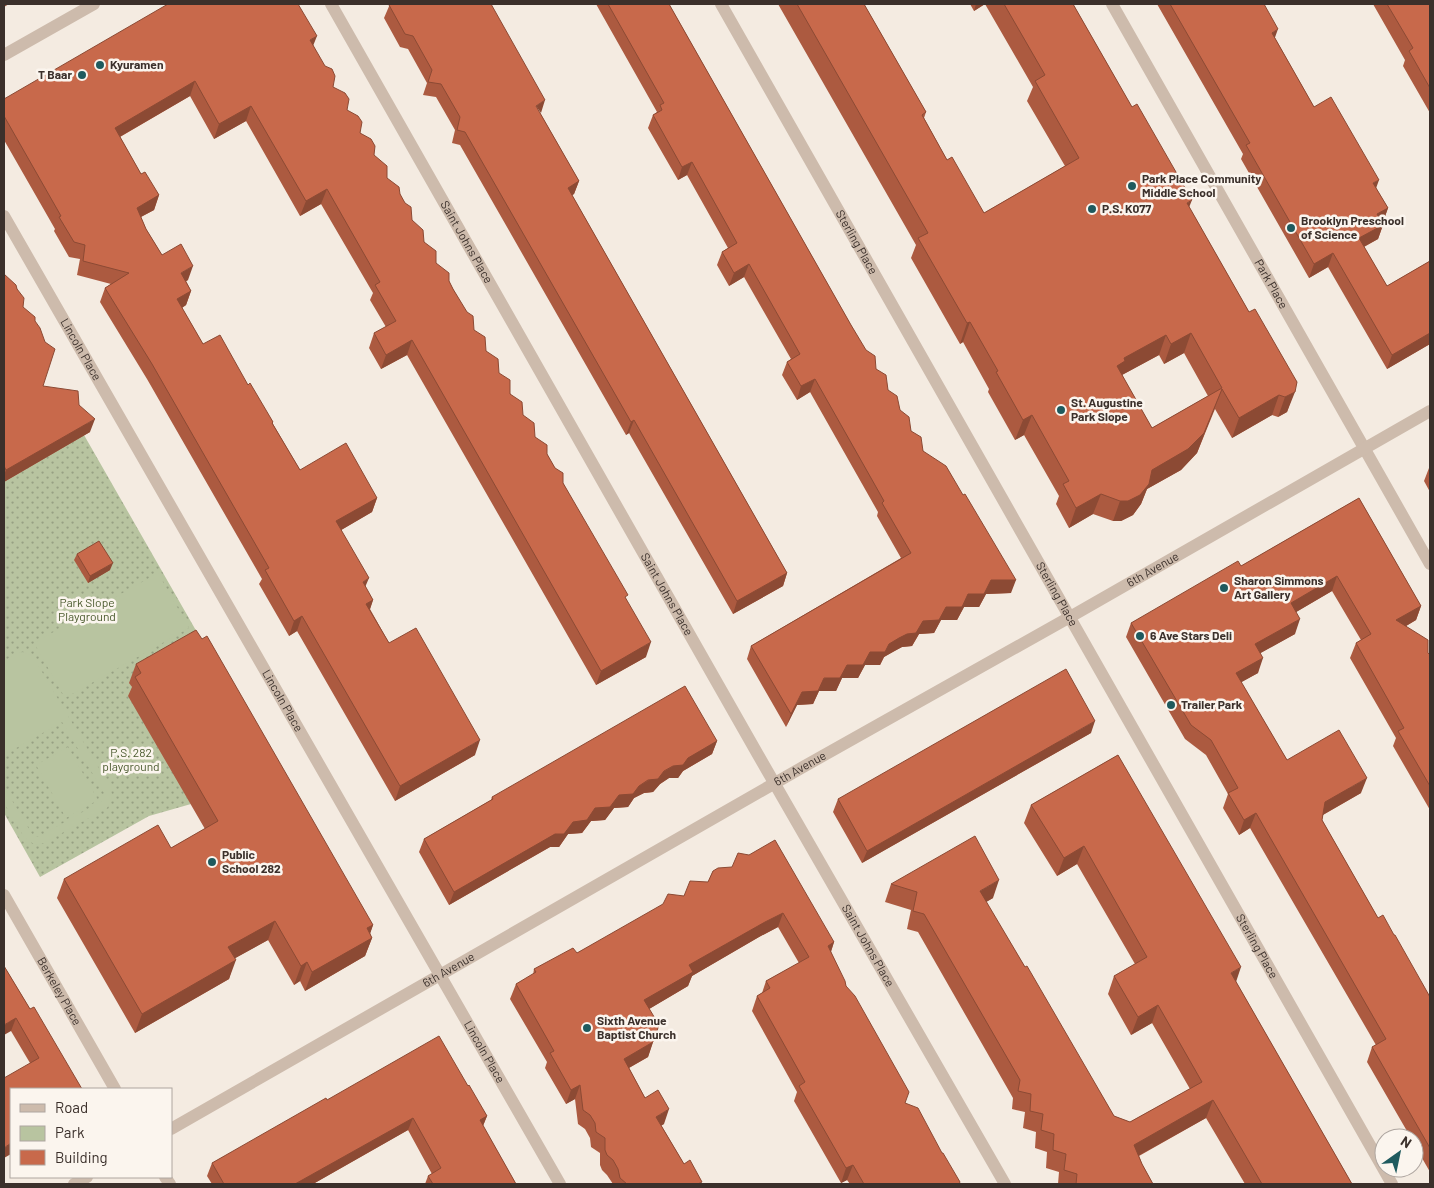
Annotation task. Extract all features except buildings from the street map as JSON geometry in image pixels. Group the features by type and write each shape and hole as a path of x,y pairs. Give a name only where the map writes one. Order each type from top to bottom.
{"street":[{"path":"4,55 94,4"},
{"name":"Saint Johns Place","path":"331,4 774,783 1005,1184"},
{"name":"Sterling Place","path":"721,4 1392,1184"},
{"name":"Park Place","path":"1112,4 1430,564"},
{"name":"Lincoln Place","path":"4,216 560,1184"},
{"name":"6th Avenue","path":"172,1128 774,783 1430,411"},
{"name":"Berkeley Place","path":"4,895 114,1088"},
{"path":"74,1184 85,1178"}],"green space":[{"name":"Park Slope Playground","path":"84,435 202,641 130,683 191,804 149,816 40,877 4,813 4,482"},
{"path":"158,573 189,628 65,698 34,643"},
{"path":"23,652 33,656 110,787 112,795 107,808 44,843 35,845 24,837 4,803 4,787 32,834 36,837 102,801 104,793 62,722 4,755 4,661 17,653"},
{"path":"68,747 98,800 66,818 36,765"}],"place":[{"name":"Kyuramen","path":"100,65"},
{"name":"T Baar","path":"82,75"},
{"name":"Park Place Community Middle School","path":"1132,186"},
{"name":"P.S. K077","path":"1092,209"},
{"name":"Brooklyn Preschool of Science","path":"1291,228"},
{"name":"St. Augustine Park Slope","path":"1061,410"},
{"name":"Sharon Simmons Art Gallery","path":"1224,588"},
{"name":"6 Ave Stars Deli","path":"1140,636"},
{"name":"Trailer Park","path":"1171,705"},
{"name":"Public School 282","path":"212,862"},
{"name":"Sixth Avenue Baptist Church","path":"587,1028"}],"park label":[{"name":"P.S. 282 playground","path":"131,760"}]}
